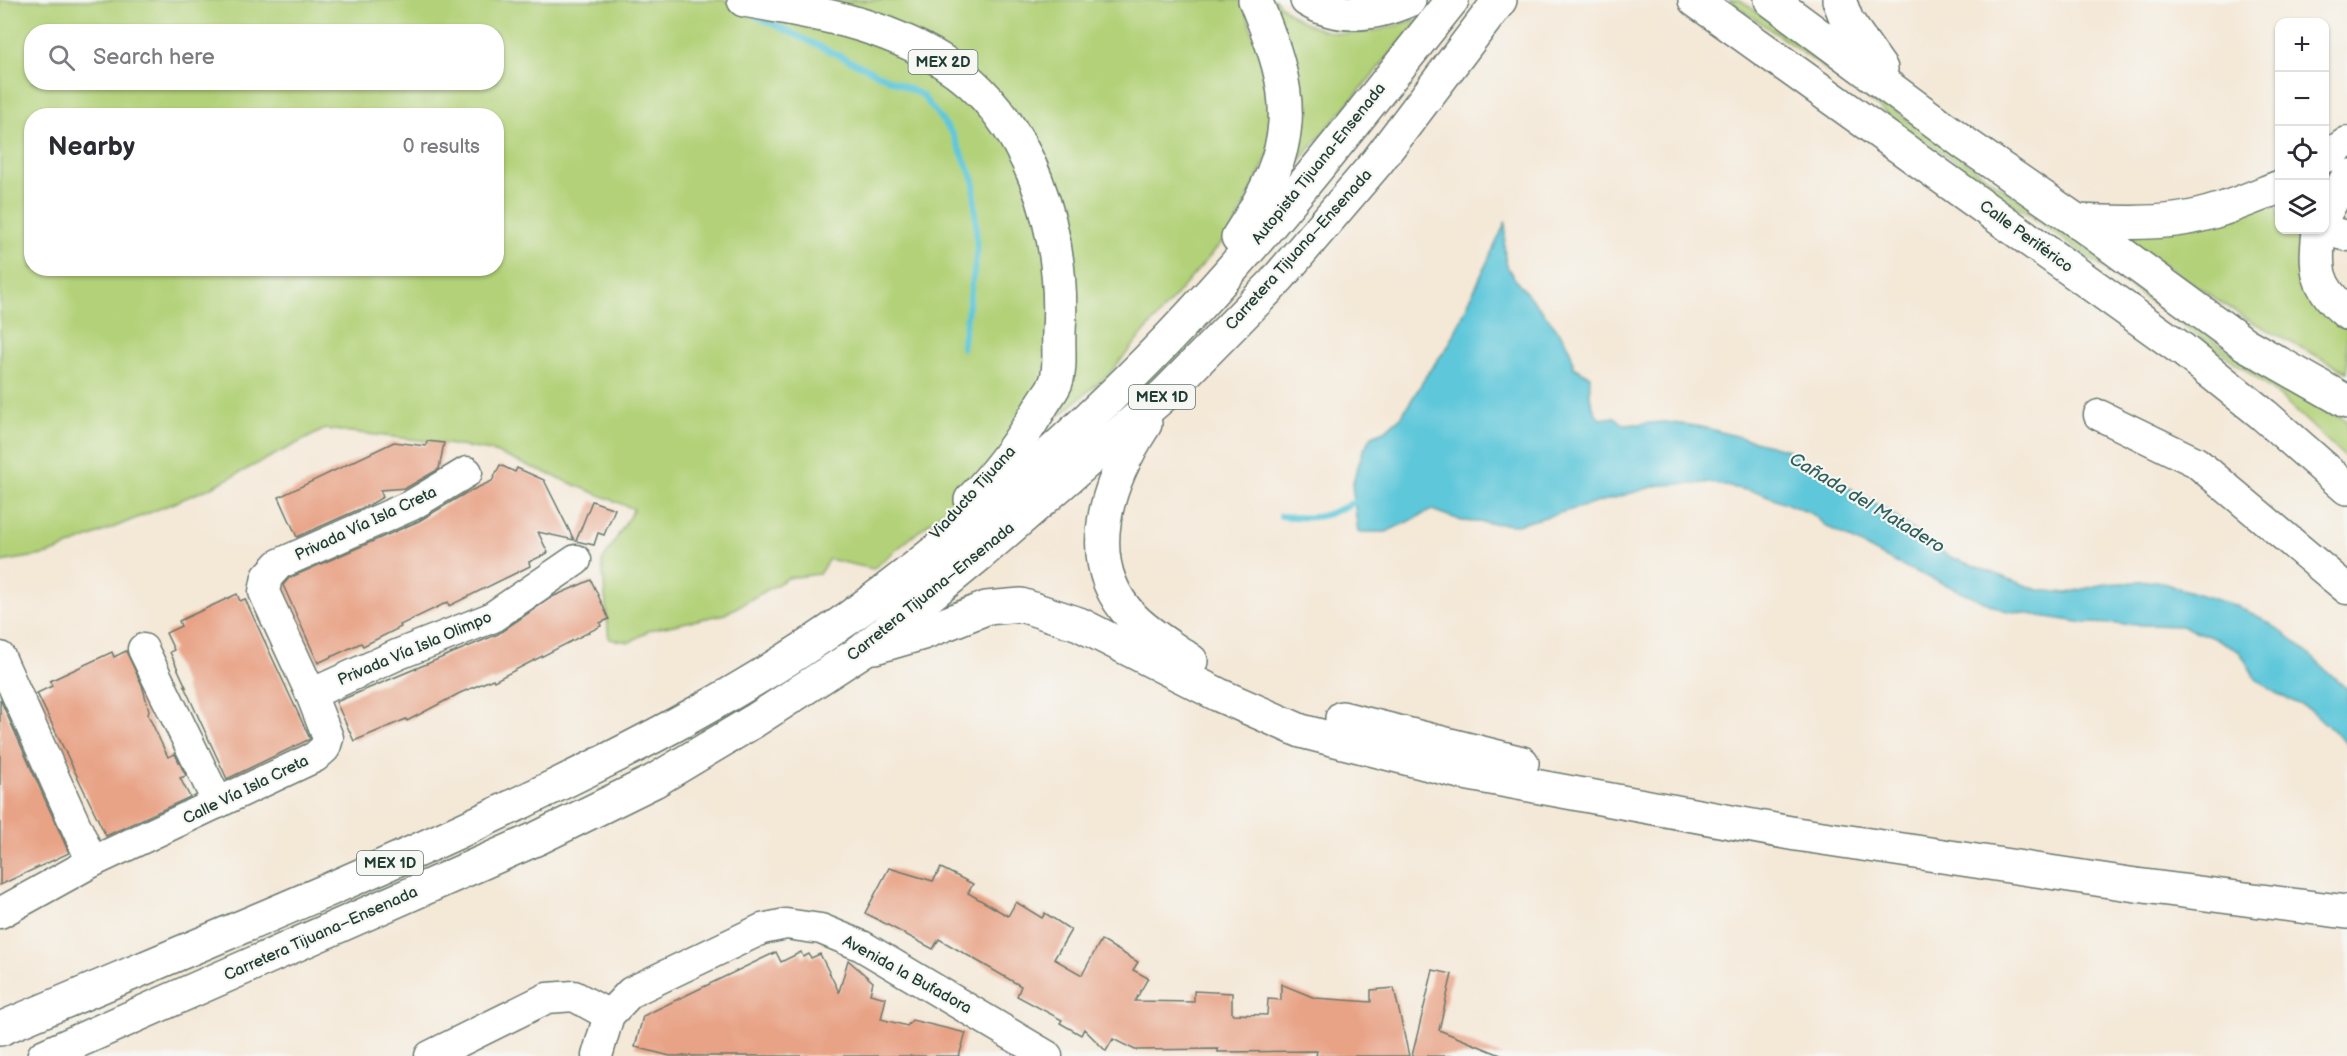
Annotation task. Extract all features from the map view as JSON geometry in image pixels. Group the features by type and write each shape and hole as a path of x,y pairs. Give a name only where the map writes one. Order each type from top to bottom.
{"highway":[{"name":"Viaducto Tijuana","path":"744,0 841,17 901,38 944,62 975,86 1005,122 1036,177 1054,235 1061,306 1056,381 1025,434 979,491 885,590"},
{"name":"MEX 1D","path":"1182,325 1251,218 1278,162 1287,106 1271,40 1255,0"},
{"path":"1307,0 1329,10 1351,14 1373,13 1409,0"},
{"name":"Autopista Tijuana-Ensenada","path":"1182,325 1340,141 1452,0"},
{"name":"Carretera Tijuana–Ensenada","path":"45,1056 538,838 643,786 754,721 862,651 980,554 1164,395 1274,283 1369,171 1500,0"},
{"name":"Calle Periférico","path":"1695,0 2183,350 2264,415 2347,488"},
{"path":"1772,0 1967,145 2077,221 2245,344 2347,402"},
{"path":"1839,0 1847,21 1898,93"},
{"path":"2077,221 2128,223 2177,220 2228,207 2275,191"},
{"path":"2320,234 2316,260 2320,282 2326,292 2347,313"},
{"name":"Carretera Tijuana–Ensenada","path":"0,1029 319,894 465,829 606,762 769,671 885,590 1012,485 1082,423 1182,325"},
{"path":"1164,395 1117,472 1101,532 1105,572 1115,594 1132,617 1153,635 1203,669 1281,703 1558,772 1804,818 2143,871 2330,896 2347,896"},
{"path":"862,651 923,633 986,608 1021,605 1079,624 1220,695 1301,731 1464,773 1796,834 2136,885 2347,912"}],"street":[{"path":"2329,155 2347,142"},
{"path":"2329,232 2347,236"},
{"path":"2099,415 2196,462 2347,589"},
{"name":"Privada Vía Isla Creta","path":"267,577 279,564 412,505 467,472"},
{"name":"Privada Vía Isla Olimpo","path":"311,694 399,654 491,618 576,560"},
{"name":"Calle Vía Isla Creta","path":"0,913 92,862 315,757 325,748 328,738 311,694 264,592 267,577"},
{"path":"143,649 218,803"},
{"path":"0,657 92,862"},
{"name":"Avenida la Bufadora","path":"597,1056 609,1015 631,992 762,929 786,924 821,929 862,946 1047,1056"},
{"path":"430,1056 547,998 574,996 609,1015"}],"green space":[{"path":"0,0 1243,0 1281,128 1233,229 1107,376 873,569 829,559 819,574 788,578 725,614 650,630 630,642 609,639 602,562 634,509 492,451 325,429 210,488 49,554 0,562"},
{"path":"1267,0 1275,0 1292,15 1309,25 1327,31 1344,33 1362,33 1421,18 1291,171"},
{"path":"1729,0 1740,0 2261,374 2347,421 2347,459 2282,398 2247,371"},
{"path":"2275,200 2275,234 2296,234 2303,239 2347,324 2347,372 2245,318 2122,236"}],"water":[{"path":"1506,221 1504,251 1508,268 1566,342 1573,367 1590,376 1590,399 1600,419 1615,417 1624,425 1665,422 1702,427 1788,450 1886,510 1948,556 2038,590 2067,593 2104,584 2156,581 2237,606 2263,619 2293,640 2347,689 2347,744 2311,710 2276,693 2256,679 2240,652 2219,640 2181,626 2085,623 2003,610 1892,561 1826,526 1812,514 1761,493 1710,483 1660,485 1517,525 1462,521 1432,510 1386,532 1358,532 1352,485 1363,451 1372,436 1386,430 1401,417 1430,370 1449,345"}],"building":[{"path":"427,441 444,443 439,469 406,488 380,490 383,497 371,504 297,537 279,497 394,442 426,446"},
{"path":"500,465 515,472 517,468 544,480 574,540 538,532 548,553 529,562 530,566 449,606 448,602 363,646 361,643 318,663 283,585 289,578 419,521 466,493 492,481"},
{"path":"592,501 615,509 604,535 598,533 594,545 576,541"},
{"path":"591,580 609,619 600,623 601,626 494,681 493,679 460,693 407,721 406,719 354,741 336,702 498,634 552,597"},
{"path":"237,594 240,601 245,599 310,739 227,779 184,686 186,687 170,652 174,650 166,633 181,626 179,621"},
{"path":"126,651 142,685 149,710 148,715 168,757 175,754 186,776 180,778 190,797 106,836 37,693 52,686 50,681 112,652 114,657"},
{"path":"0,699 69,853 0,885"},
{"path":"889,868 933,881 941,868 973,884 968,893 1008,916 1016,902 1042,918 1045,913 1071,930 1054,959 1082,975 1101,940 1138,962 1133,970 1148,978 1135,1001 1194,1002 1194,991 1232,993 1232,1014 1267,1015 1268,999 1281,1000 1281,984 1315,998 1371,1002 1371,990 1394,988 1409,1056 1316,1056 1317,1051 1135,1050 1113,1039 1106,1051 1084,1029 1081,1035 1060,1023 1062,1020 1017,996 1021,986 981,963 939,939 933,949 865,913"},
{"path":"776,952 781,962 801,952 803,957 809,954 811,958 820,954 839,992 848,960 873,982 870,994 886,998 881,1019 907,1026 912,1020 966,1033 959,1056 670,1056 635,1047 643,1016"},
{"path":"1433,970 1452,974 1439,1030 1503,1056 1412,1056"}],"waterway":[{"name":"Cañada del Matadero","path":"756,16 922,95 952,133 974,180 977,252 962,348"},
{"name":"Cañada del Matadero","path":"1281,516 1304,518 1321,516 1358,500"}]}
